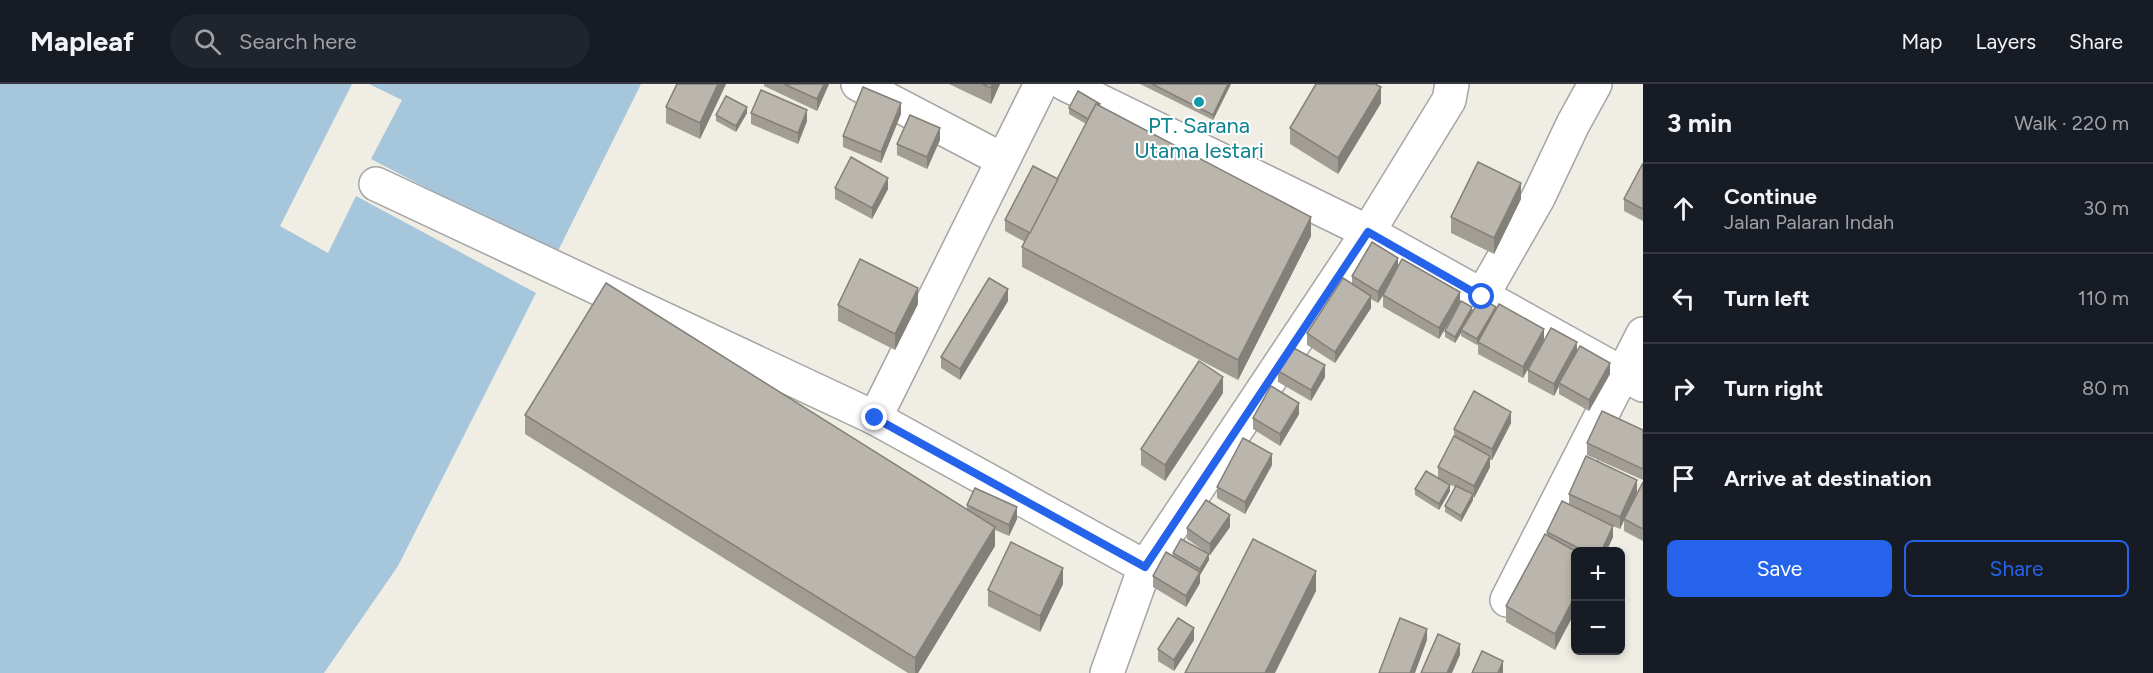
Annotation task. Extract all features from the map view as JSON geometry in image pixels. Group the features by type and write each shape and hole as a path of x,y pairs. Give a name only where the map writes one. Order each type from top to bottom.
{"street":[{"path":"858,84 1003,160"},
{"path":"875,418 1041,84"},
{"path":"1065,84 1368,232 1633,380"},
{"path":"1107,673 1145,567 1368,232 1449,99 1452,84"},
{"path":"1482,297 1538,198 1595,84"},
{"path":"376,184 875,418 1145,567"},
{"path":"1508,600 1633,380 1643,334"}],"water":[{"path":"0,84 352,84 280,226 328,253 356,196 536,293 398,566 324,673 0,673"},
{"path":"369,84 641,84 556,255 371,159 402,100"}],"building":[{"path":"677,84 718,84 700,123 666,107"},
{"path":"784,84 824,84 817,99"},
{"name":"PT. Sarana Utama lestari","path":"1152,84 1228,84 1213,115"},
{"path":"1316,84 1375,84 1381,87 1338,158 1290,128"},
{"path":"863,87 901,103 881,152 843,136"},
{"path":"761,90 807,110 798,133 751,113"},
{"path":"1078,91 1100,104 1096,104 1088,119 1069,108"},
{"path":"726,96 747,107 736,126 716,115"},
{"path":"1096,104 1311,217 1238,360 1022,247"},
{"path":"910,115 940,128 927,157 897,144"},
{"path":"851,157 888,178 872,208 835,188"},
{"path":"1478,162 1521,183 1494,238 1451,217"},
{"path":"1643,163 1643,209 1624,199"},
{"path":"1033,166 1058,179 1030,233 1005,220"},
{"path":"1372,242 1398,258 1378,292 1352,276"},
{"path":"860,259 918,288 895,334 838,305"},
{"path":"1402,259 1460,292 1439,328 1383,295"},
{"path":"989,278 1008,289 960,369 941,357"},
{"path":"1343,278 1371,296 1335,352 1307,333"},
{"path":"606,283 995,527 915,658 525,415"},
{"path":"1481,298 1496,307 1477,339 1461,330"},
{"path":"1461,301 1472,307 1455,337 1445,331"},
{"path":"1499,304 1544,329 1523,367 1478,342"},
{"path":"1551,328 1577,342 1554,384 1528,370"},
{"path":"1580,346 1610,363 1589,400 1559,383"},
{"path":"1292,347 1325,365 1311,390 1278,371"},
{"path":"1199,361 1223,377 1165,465 1141,449"},
{"path":"1271,386 1299,403 1280,434 1253,418"},
{"path":"1474,391 1511,412 1492,449 1454,429"},
{"path":"1602,411 1643,430 1643,469 1587,443"},
{"path":"1454,436 1490,456 1474,486 1438,467"},
{"path":"1243,438 1272,454 1245,502 1217,487"},
{"path":"1586,456 1637,480 1620,517 1569,494"},
{"path":"1426,471 1450,485 1439,504 1415,489"},
{"path":"1643,482 1643,529 1624,519"},
{"path":"1456,486 1473,494 1461,516 1445,506"},
{"path":"975,488 1017,507 1009,525 967,505"},
{"path":"1206,500 1230,515 1210,544 1187,528"},
{"path":"1562,501 1613,526 1603,547 1576,547 1547,532"},
{"path":"1545,534 1571,549 1571,604 1555,634 1506,606"},
{"path":"1181,539 1209,554 1200,569 1173,553"},
{"path":"1253,539 1316,571 1265,673 1185,673"},
{"path":"1011,542 1063,568 1040,616 988,590"},
{"path":"1166,552 1200,572 1186,596 1153,576"},
{"path":"1178,618 1194,628 1174,660 1158,649"},
{"path":"1400,618 1427,629 1410,673 1379,673"},
{"path":"1438,634 1460,644 1447,673 1421,673"},
{"path":"1482,651 1503,661 1498,673 1472,673"}],"place":[{"name":"PT. Sarana Utama lestari","path":"1199,102"}],"route":[{"path":"875,418 1145,567 1368,232 1482,297"}]}
